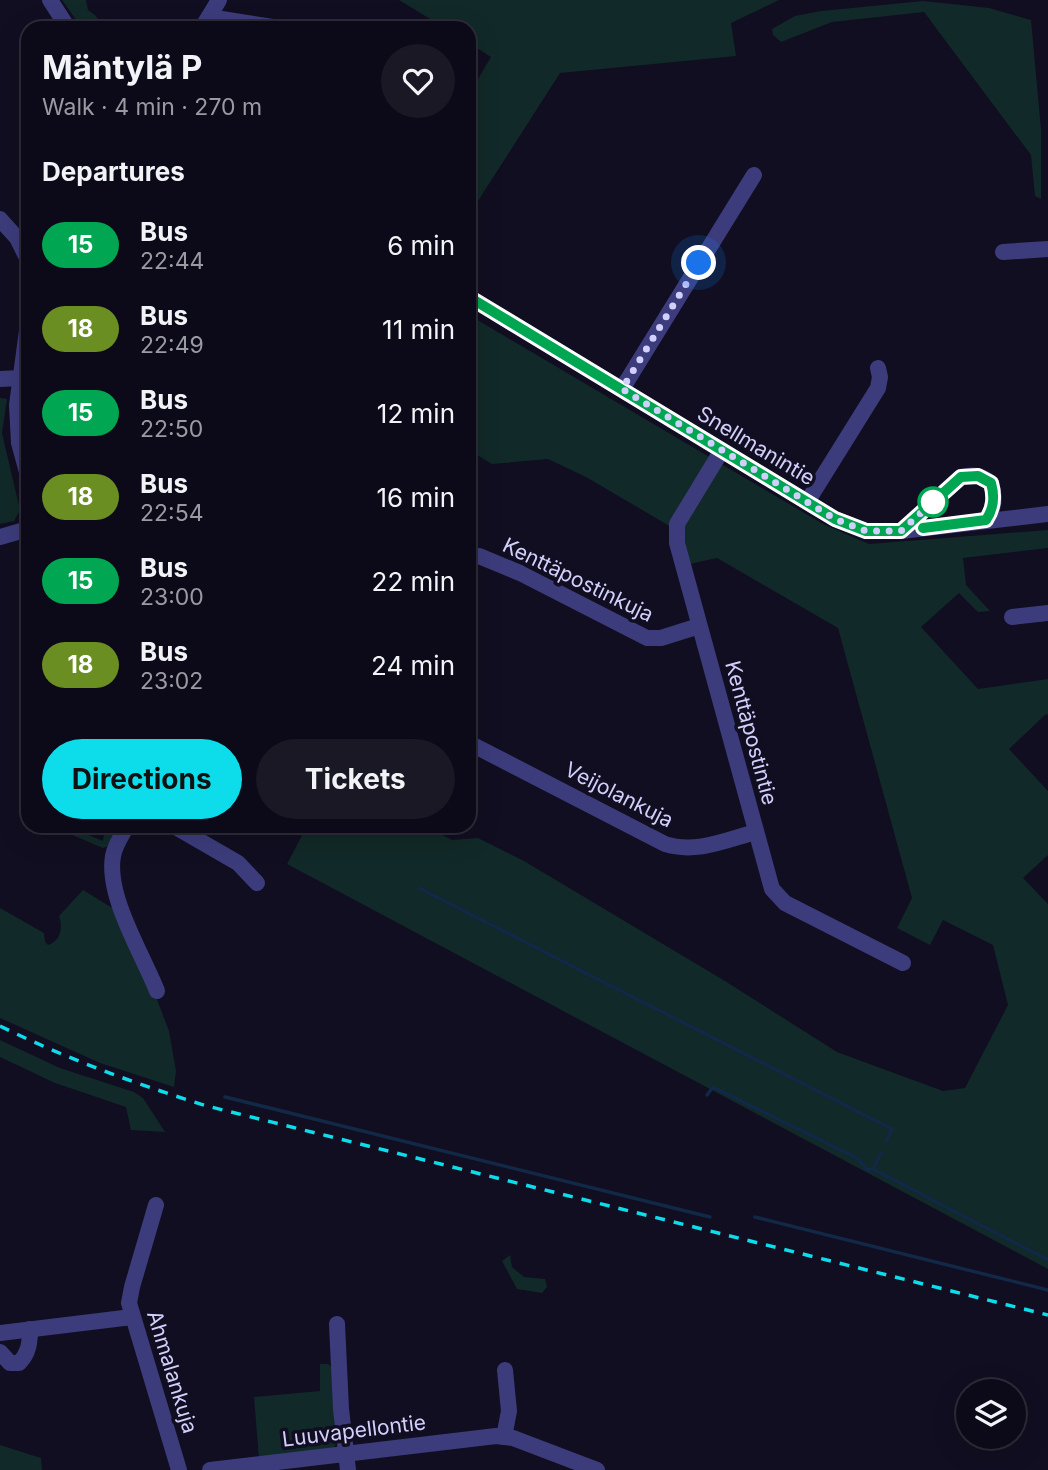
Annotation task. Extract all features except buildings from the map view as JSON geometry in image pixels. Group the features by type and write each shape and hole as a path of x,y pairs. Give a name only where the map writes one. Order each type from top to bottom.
{"street":[{"path":"50,0 64,21"},
{"path":"206,21 219,0"},
{"path":"622,389 754,175"},
{"path":"0,219 21,246"},
{"path":"1003,252 1048,249"},
{"name":"Snellmanintie","path":"476,301 835,519 866,531 901,531 1048,514"},
{"path":"807,502 878,388 878,368"},
{"path":"21,371 18,425 21,450"},
{"path":"0,379 20,378"},
{"name":"Kenttäpostintie","path":"722,450 677,524 677,543 772,889 779,899 902,963"},
{"path":"901,531 961,477 968,475 984,477 991,483 994,502 986,520"},
{"path":"0,537 21,531"},
{"name":"Kenttäpostinkuja","path":"479,556 520,573 647,638 660,638 699,626"},
{"path":"1012,617 1048,613"},
{"name":"Veijolankuja","path":"476,746 676,848 697,848 756,832"},
{"path":"124,833 113,855 112,881 157,991"},
{"path":"186,833 238,863 257,883"},
{"name":"Ahmalankuja","path":"156,1205 129,1303 179,1470"},
{"path":"0,1333 132,1317"},
{"path":"337,1324 341,1409 348,1470"},
{"path":"0,1352 10,1363 19,1363 26,1356 30,1329"},
{"path":"504,1437 509,1411 505,1370"},
{"name":"Luuvapellontie","path":"210,1470 480,1436 513,1438 597,1470"}],"green space":[{"path":"62,0 86,0 88,10 99,21 77,21"},
{"path":"399,0 779,0 731,23 736,56 560,73 476,204 476,82 491,57 476,47 476,21 434,21"},
{"path":"923,1 989,8 1031,20 1041,130 1041,199 1035,196 1031,155 924,12 832,22 781,42 773,35 772,29 795,16"},
{"path":"476,319 823,524 869,544 1048,530 1048,548 963,558 966,585 990,611 978,612 959,593 921,627 978,689 1048,679 1048,715 1009,749 1048,791 1048,855 1023,878 1048,904 1048,1269 287,864 303,833 438,833 452,840 478,838 524,861 725,981 837,1052 943,1091 965,1088 1008,1005 993,945 943,920 930,945 897,928 912,898 838,628 717,558 690,564 683,534 586,477 548,459 492,464 476,454"},
{"path":"0,398 7,399 2,433 20,510 14,521 0,524"},
{"path":"68,833 83,833 103,841 104,833 118,833 110,846 103,848"},
{"path":"83,890 114,909 146,971 169,1031 176,1071 174,1087 100,1063 0,1018 0,908 44,933 48,945 56,940 60,933 59,916"},
{"path":"0,1040 60,1068 134,1092 143,1098 165,1132 131,1130 126,1107 55,1083 0,1057"},
{"path":"510,1255 512,1267 524,1277 545,1279 547,1287 542,1293 517,1289 502,1261"},
{"path":"320,1364 328,1364 333,1368 336,1444 333,1448 259,1459 254,1397 320,1391"},
{"path":"0,1445 41,1458 42,1470 0,1470"}],"waterway":[{"path":"419,888 892,1129 886,1141"},
{"path":"707,1095 713,1087 857,1158 868,1170 873,1169 1048,1260"},
{"path":"225,1097 710,1217"},
{"path":"873,1169 881,1153"},
{"path":"755,1217 1048,1290"}],"railway":[{"path":"0,1026 102,1070 207,1106 1048,1315"}],"bus line":[{"name":"15","path":"476,301 835,519 866,531 901,531 961,477 984,477 991,483 994,502 986,520 923,528"}],"route":[{"path":"699,263 622,389 835,519 866,531 901,531 933,502"}]}
